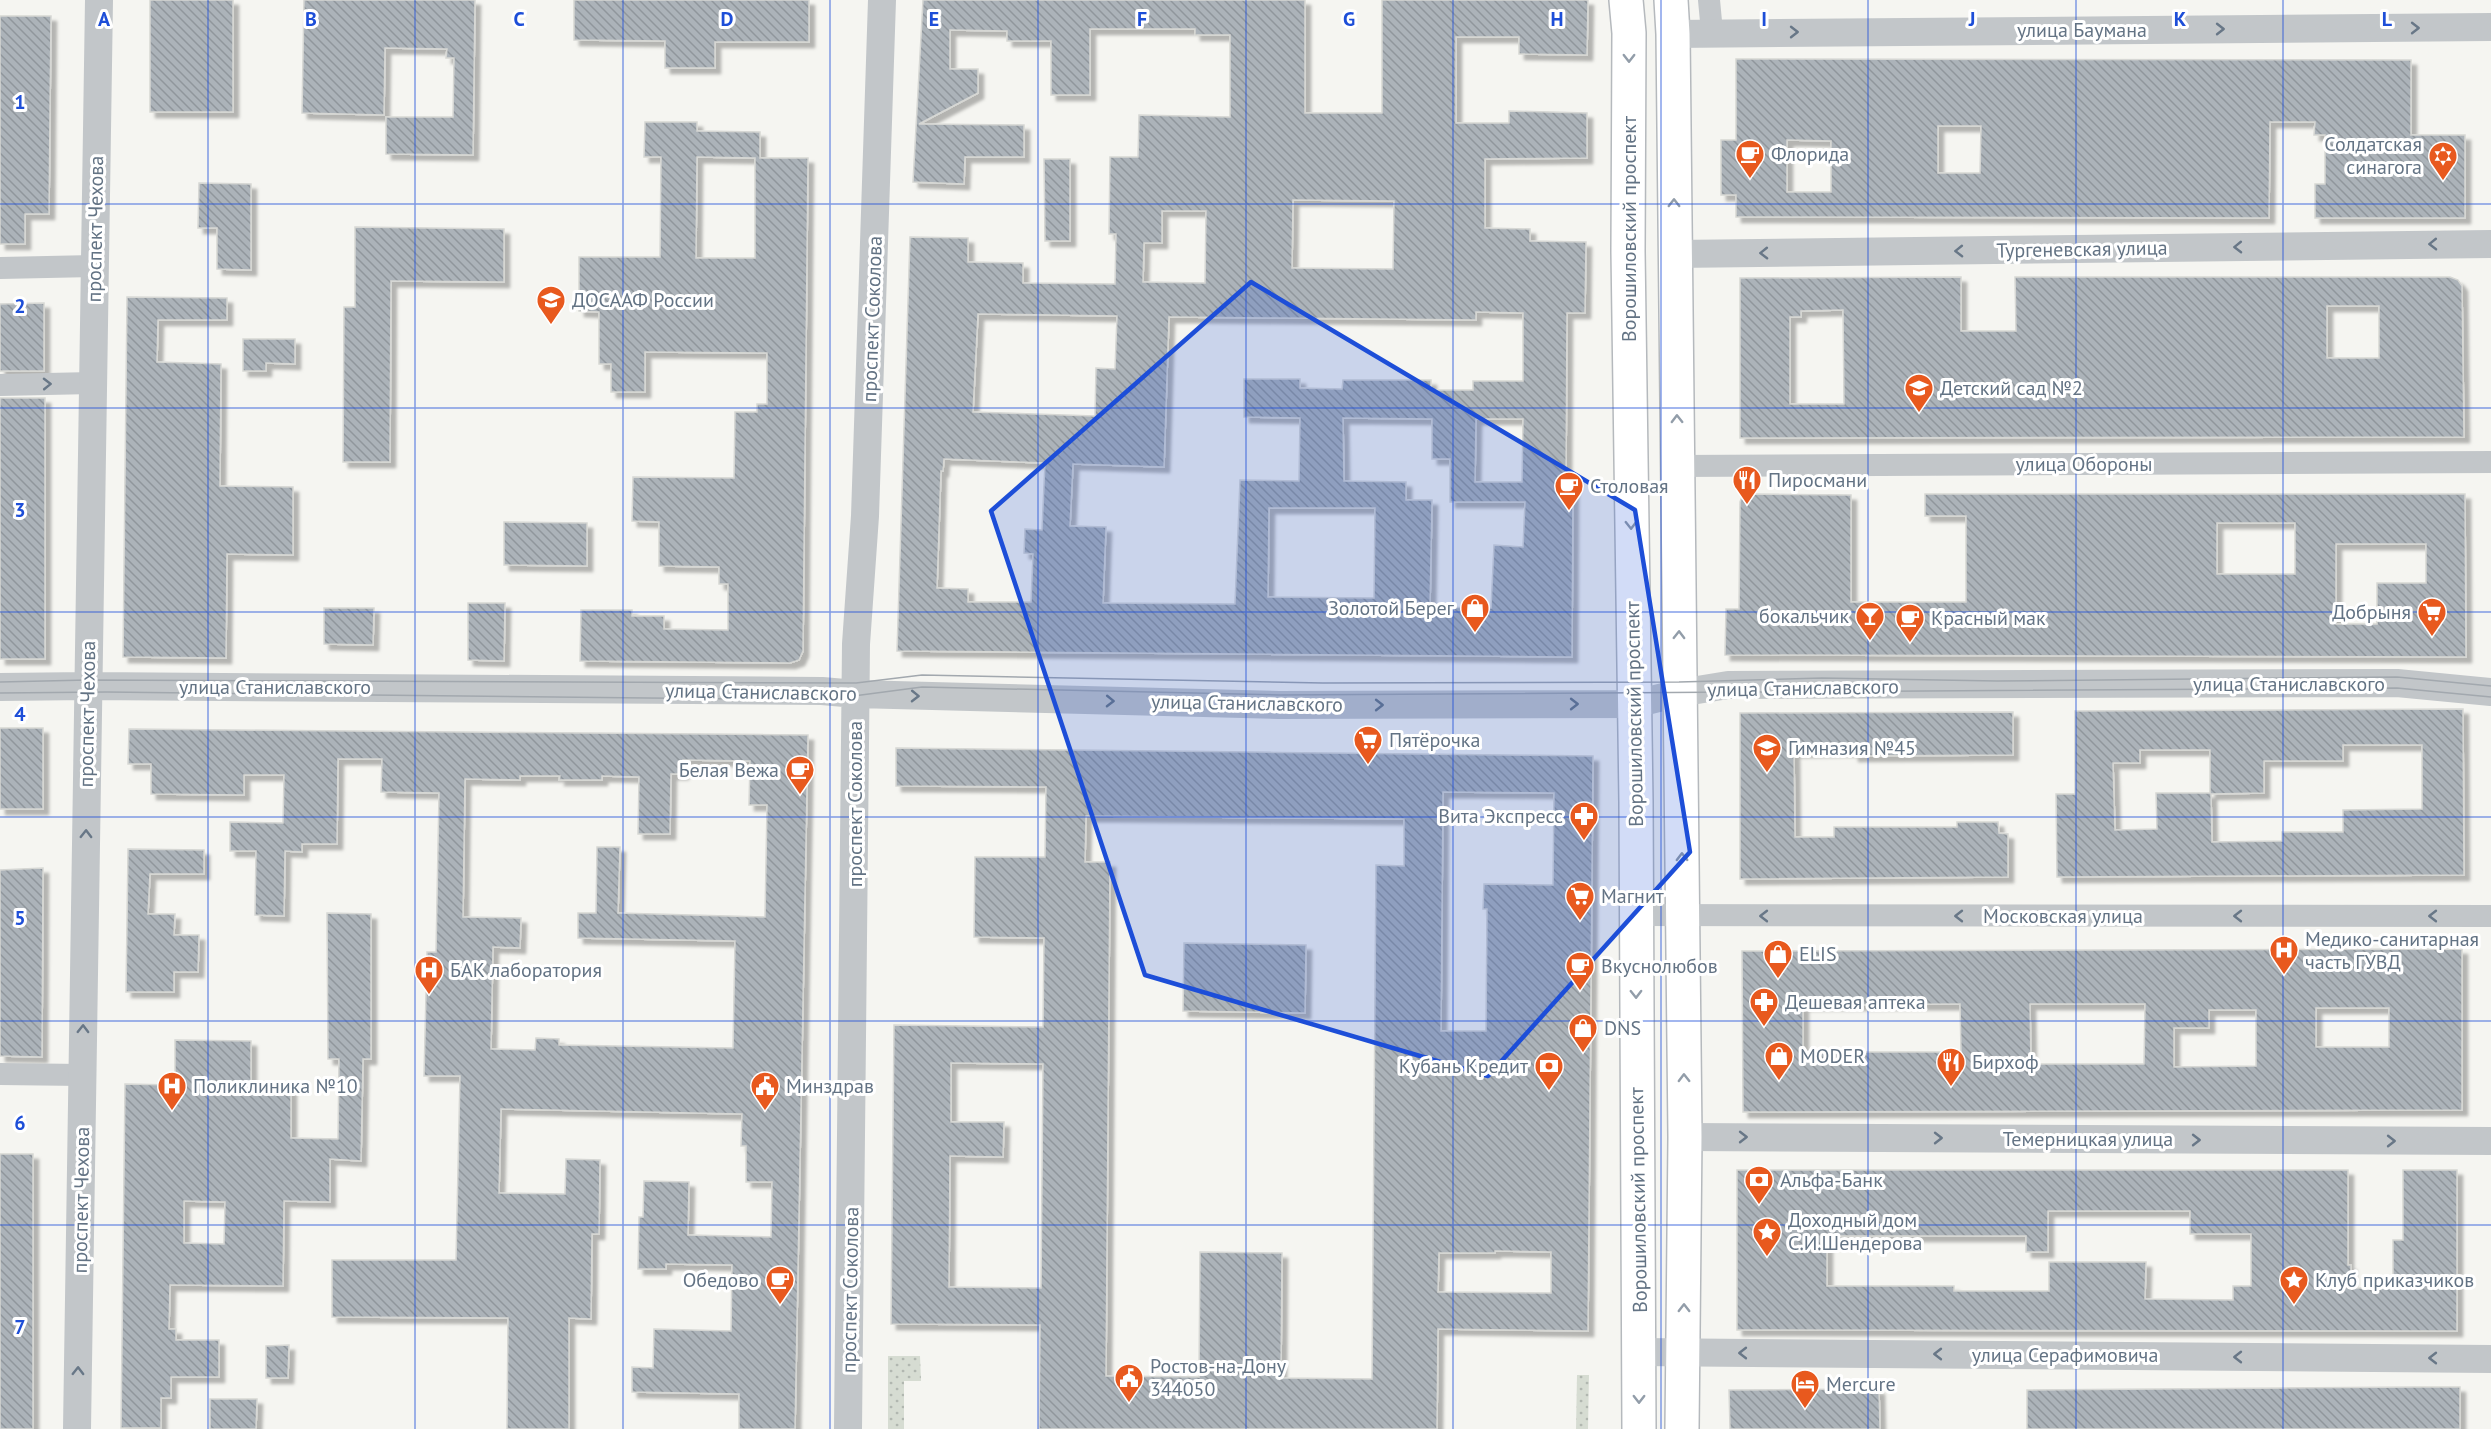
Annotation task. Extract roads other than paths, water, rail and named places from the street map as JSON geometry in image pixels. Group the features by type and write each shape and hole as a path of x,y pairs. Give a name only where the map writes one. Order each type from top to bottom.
{"main road":[{"name":"Ворошиловский проспект","path":"1626,0 1629,33 1628,251 1635,704 1639,1429"},
{"path":"1671,0 1685,1137 1682,1429"}],"street":[{"name":"проспект Чехова","path":"77,1429 99,0"},
{"name":"проспект Соколова","path":"848,1429 856,644 865,516 882,0"},
{"path":"1709,0 1712,32"},
{"name":"улица Баумана","path":"1673,33 2491,27"},
{"name":"Тургеневская улица","path":"1674,254 2491,244"},
{"path":"0,268 94,266"},
{"path":"0,385 93,383"},
{"name":"улица Обороны","path":"1677,466 2491,462"},
{"name":"улица Станиславского","path":"0,687 822,691 856,694 1279,705 1635,704 1679,693 1728,686 2397,683 2491,692"},
{"name":"Московская улица","path":"1635,915 2491,916"},
{"path":"0,1074 83,1075"},
{"name":"Темерницкая улица","path":"1685,1137 2491,1141"},
{"name":"улица Серафимовича","path":"1639,1352 2491,1359"}],"tram line":[{"path":"0,682 88,680 856,683 922,675 1323,683 1679,682 1822,678 1997,681 2397,677 2491,686"},
{"path":"0,693 107,692 823,700 922,687 1279,695 2397,688 2491,697"}],"place":[{"name":"Флорида","path":"1750,180"},
{"name":"Солдатская синагога","path":"2443,182"},
{"name":"ДОСААФ России","path":"551,326"},
{"name":"Детский сад №2","path":"1919,414"},
{"name":"Пиросмани","path":"1747,506"},
{"name":"Столовая","path":"1569,512"},
{"name":"Золотой Берег","path":"1475,634"},
{"name":"Добрыня","path":"2432,638"},
{"name":"бокальчик","path":"1870,642"},
{"name":"Красный мак","path":"1910,644"},
{"name":"Пятёрочка","path":"1368,766"},
{"name":"Гимназия №45","path":"1767,774"},
{"name":"Белая Вежа","path":"800,796"},
{"name":"Вита Экспресс","path":"1584,842"},
{"name":"Магнит","path":"1580,922"},
{"name":"Медико-санитарная часть ГУВД","path":"2284,976"},
{"name":"ELIS","path":"1778,980"},
{"name":"Вкуснолюбов","path":"1580,992"},
{"name":"БАК лаборатория","path":"429,996"},
{"name":"Дешевая аптека","path":"1764,1028"},
{"name":"DNS","path":"1583,1054"},
{"name":"MODER","path":"1779,1082"},
{"name":"Бирхоф","path":"1951,1088"},
{"name":"Кубань Кредит","path":"1549,1092"},
{"name":"Поликлиника №10","path":"172,1112"},
{"name":"Минздрав","path":"765,1112"},
{"name":"Альфа-Банк","path":"1759,1206"},
{"name":"Доходный дом С.И.Шендерова","path":"1767,1258"},
{"name":"Обедово","path":"780,1306"},
{"name":"Клуб приказчиков","path":"2294,1306"},
{"name":"Ростов-на-Дону 344050","path":"1129,1404"},
{"name":"Mercure","path":"1805,1410"}]}
